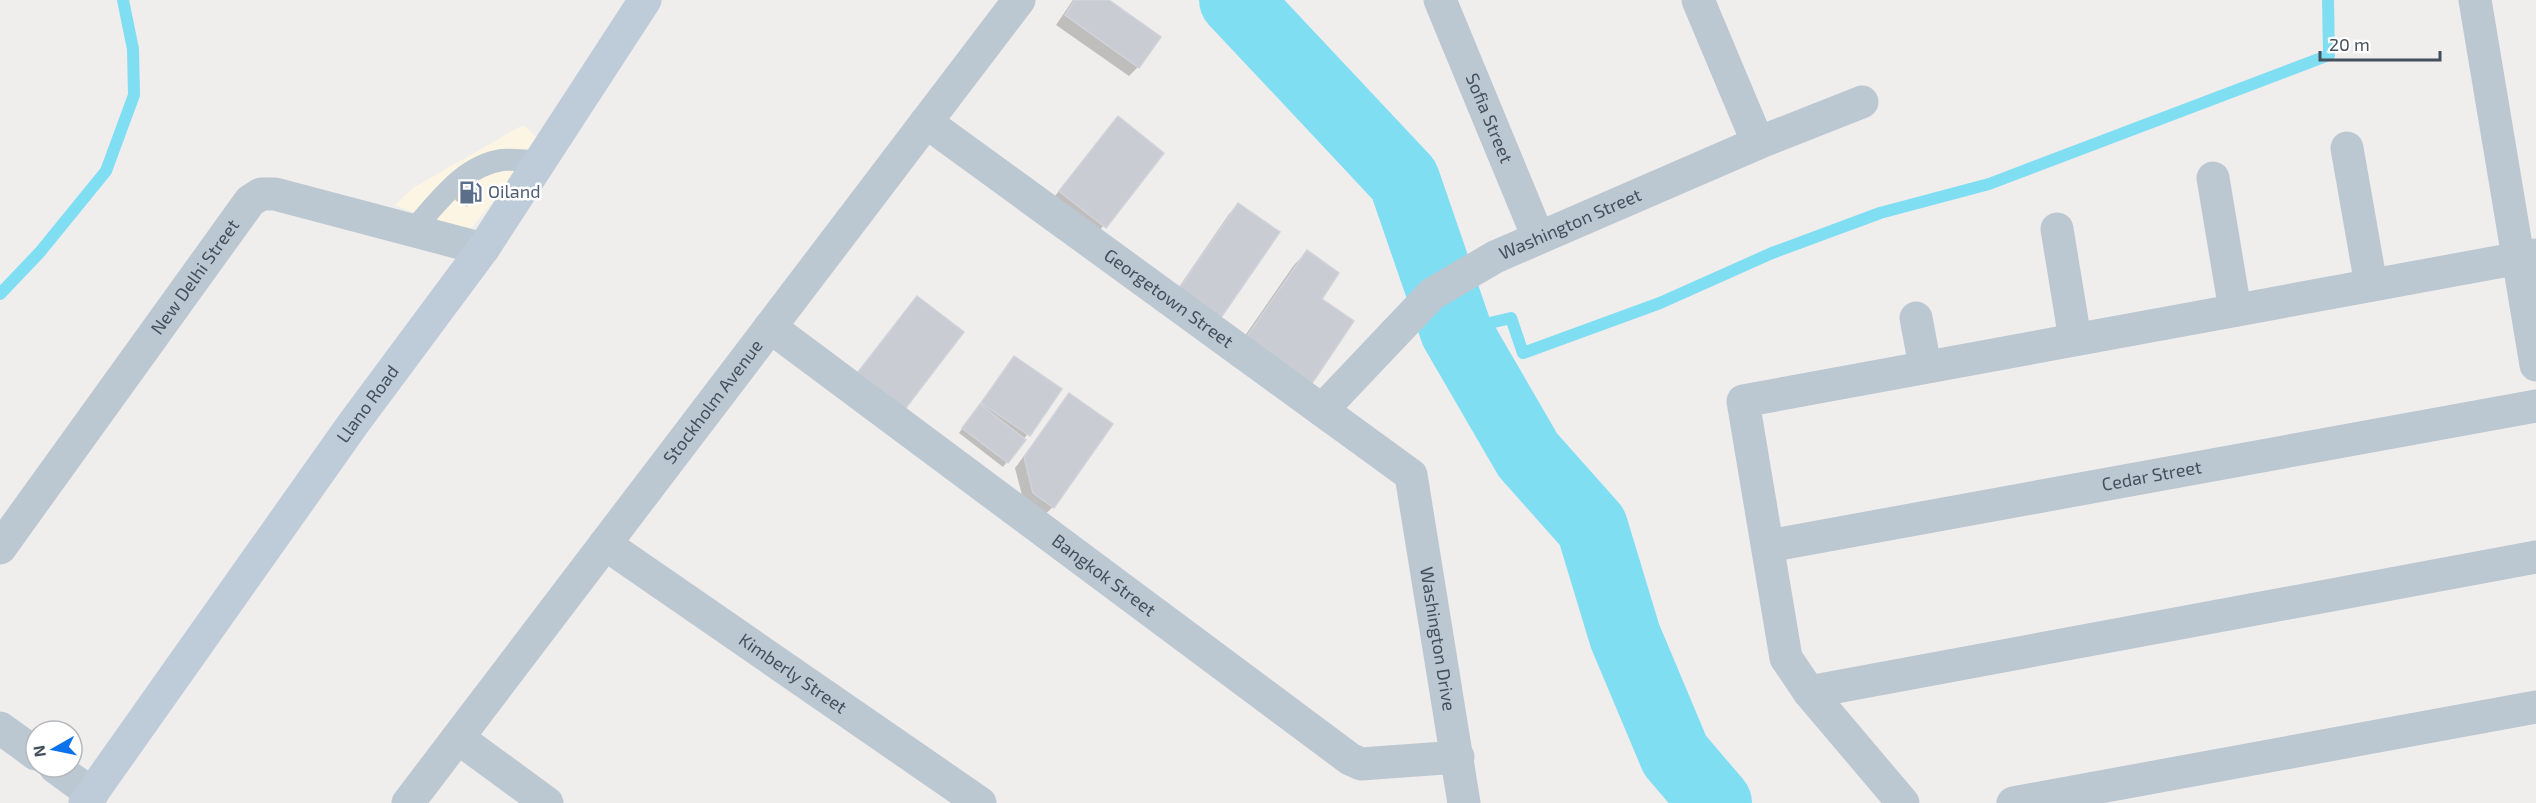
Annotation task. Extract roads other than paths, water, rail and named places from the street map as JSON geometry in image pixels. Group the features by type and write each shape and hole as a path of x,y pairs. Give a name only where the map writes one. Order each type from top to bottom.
{"main road":[{"name":"Llano Road","path":"94,800 353,424 483,249 645,0"}],"street":[{"name":"Stockholm Avenue","path":"408,803 1019,0"},
{"name":"Sofia Street","path":"1440,0 1538,237"},
{"path":"1698,0 1758,143"},
{"path":"2475,0 2527,257 2536,365"},
{"name":"Washington Street","path":"1322,410 1432,294 1496,257 1758,143 1862,102"},
{"name":"Georgetown Street","path":"926,123 1411,475"},
{"path":"2347,148 2371,285"},
{"path":"2213,178 2235,310"},
{"name":"New Delhi Street","path":"0,548 250,201 261,194 275,194 483,249"},
{"path":"2057,229 2075,339"},
{"path":"1903,803 1809,692 1786,658 1743,401 2527,257"},
{"path":"1916,318 1925,366"},
{"name":"Bangkok Street","path":"770,327 1350,759 1368,764 1458,757"},
{"name":"Cedar Street","path":"1768,546 2536,406"},
{"name":"Washington Drive","path":"1411,475 1464,803"},
{"name":"Kimberly Street","path":"605,544 980,803"},
{"path":"1809,692 2536,556"},
{"path":"2013,803 2536,707"},
{"path":"0,728 24,745"},
{"path":"458,738 547,803"},
{"path":"69,779 94,800"}],"lane":[{"path":"412,231 463,176 482,165 503,160 540,161"}],"waterway":[{"path":"0,294 40,252 106,171 134,95 133,49 123,0"},
{"path":"1235,0 1404,180 1456,331 1528,455 1592,527 1625,636 1675,755 1716,803"},
{"path":"1456,331 1511,318 1523,353 1660,303 1772,253 1880,213 1989,184 2329,55 2328,0"}],"place":[{"name":"Oiland","path":"470,192"}]}
